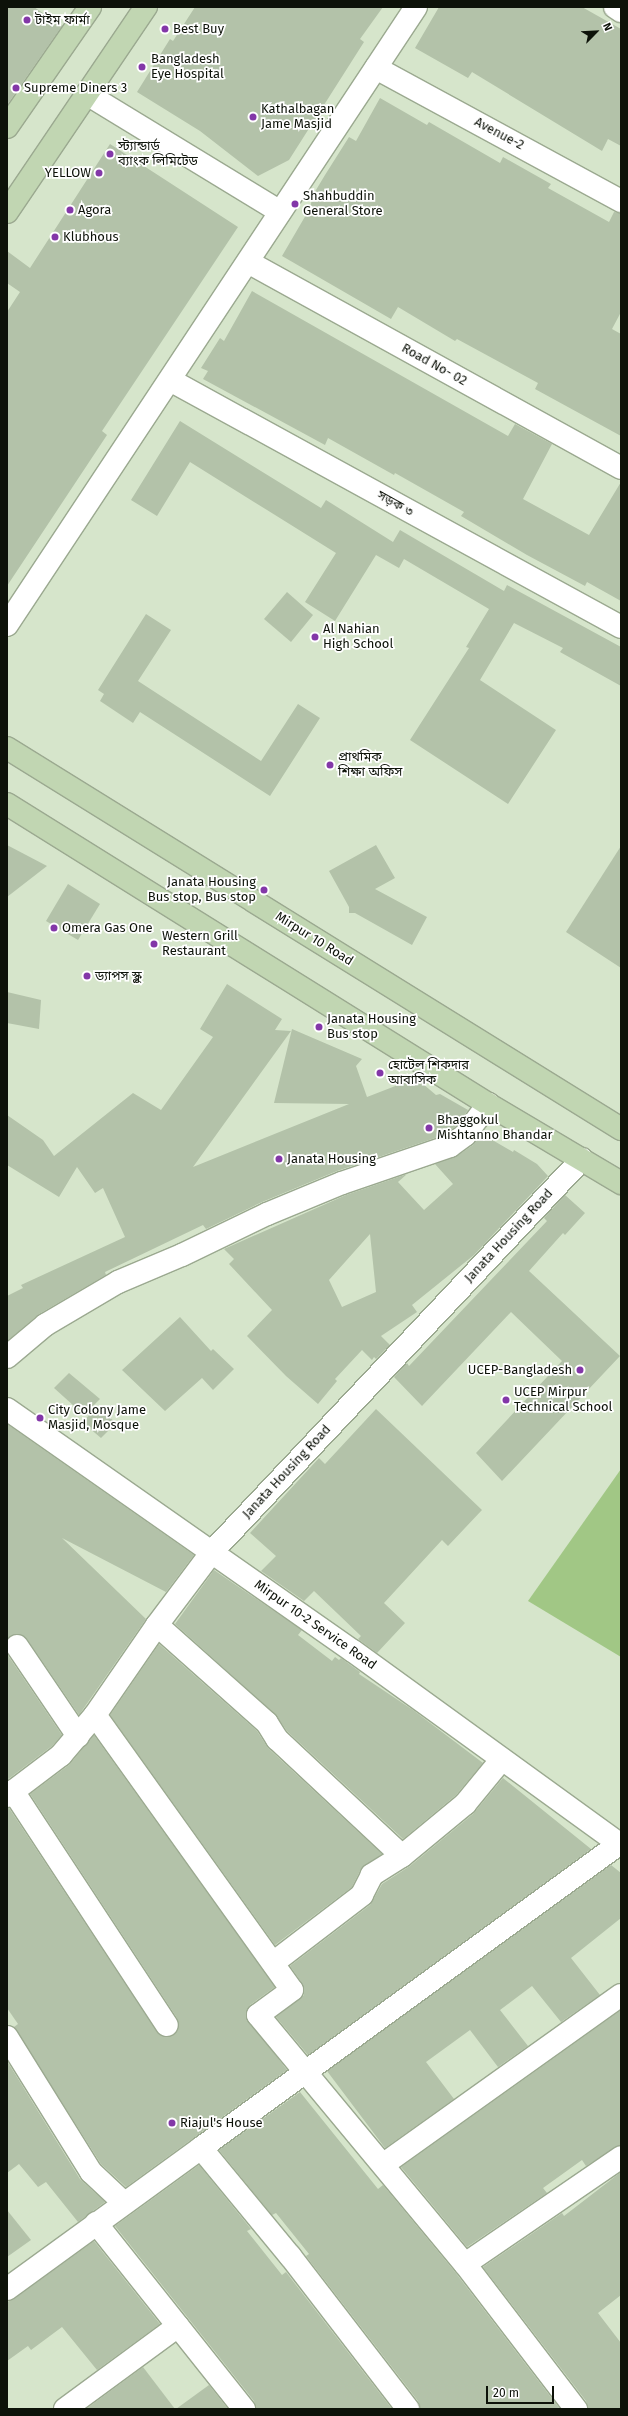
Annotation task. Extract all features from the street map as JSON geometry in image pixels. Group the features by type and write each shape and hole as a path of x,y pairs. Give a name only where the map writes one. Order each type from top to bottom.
{"main road":[{"path":"7,127 90,7"},
{"path":"7,212 146,7"},
{"name":"Mirpur 10 Road","path":"7,748 621,1129"},
{"path":"7,804 488,1104 621,1183"}],"street":[{"path":"7,626 416,7"},
{"path":"615,7 621,10"},
{"name":"Avenue-2","path":"376,68 621,201"},
{"path":"87,94 280,212"},
{"name":"Road No- 02","path":"248,262 621,468"},
{"name":"সড়ক ৩","path":"170,380 621,627"},
{"path":"7,1357 45,1325 118,1282 182,1255 267,1214 342,1183 450,1146 465,1135 488,1104"},
{"name":"Janata Housing Road","path":"10,1794 61,1755 78,1736 95,1715 157,1625 211,1553 582,1159"},
{"name":"Mirpur 10-2 Service Road","path":"7,1409 353,1651 620,1845"},
{"path":"157,1625 267,1722 277,1739 402,1856"},
{"path":"17,1646 78,1736"},
{"path":"95,1715 292,1990 258,2015 384,2164 465,2264 576,2409"},
{"path":"273,1963 362,1895 372,1875 402,1856 465,1804 502,1759"},
{"path":"10,1794 167,2025"},
{"path":"7,2289 96,2223 620,1845"},
{"path":"384,2164 621,1995"},
{"path":"7,2037 91,2172 124,2203"},
{"path":"201,2148 290,2256 408,2409"},
{"path":"465,2264 621,2157"},
{"path":"96,2223 244,2409"},
{"path":"65,2409 178,2326"}],"green space":[{"path":"621,1469 621,1657 528,1601"}],"building":[{"path":"7,7 34,7 62,26 7,105"},
{"path":"195,7 383,7 360,39 364,42 289,160 258,176 200,131 137,92 170,39 173,41"},
{"path":"439,7 582,7 621,29 621,146 608,139 602,151 472,72 468,78 415,48"},
{"path":"380,98 427,125 429,122 500,163 503,157 551,184 548,188 609,222 614,212 621,213 621,312 612,329 621,334 621,436 535,389 538,383 457,339 455,341 398,307 391,319 282,256 310,208 313,195 325,175 349,137 356,141"},
{"path":"110,144 238,227 102,431 107,435 7,586 7,312 20,292 7,283 7,251 30,268"},
{"path":"252,291 508,436 515,424 552,444 523,499 589,535 621,482 621,601 587,582 585,586 527,555 461,516 464,512 395,473 394,475 328,438 325,445 203,379 208,371 201,368 220,338 224,341"},
{"path":"180,421 321,508 326,500 393,542 400,530 504,591 507,585 621,647 621,686 560,652 563,648 514,623 480,680 556,730 508,804 410,740 469,648 466,647 489,609 404,559 399,568 376,555 335,621 305,602 336,553 190,462 157,516 131,500"},
{"path":"287,592 313,615 291,642 264,619"},
{"path":"146,614 171,630 138,681 261,761 298,704 320,718 270,796 140,712 133,723 100,701 104,694 98,690"},
{"path":"7,845 47,866 7,897"},
{"path":"376,845 395,878 375,889 427,917 412,945 355,913 349,913 349,907 329,871"},
{"path":"621,846 621,968 566,932"},
{"path":"68,884 100,904 78,940 46,921"},
{"path":"227,984 282,1019 275,1030 291,1031 193,1167 349,1104 274,1103 292,1029 362,1059 356,1066 367,1097 416,1078 436,1095 440,1094 468,1110 456,1126 444,1135 337,1171 262,1202 206,1229 203,1225 105,1272 106,1275 39,1314 7,1341 7,1296 23,1288 21,1285 125,1237 103,1188 95,1193 77,1167 59,1197 7,1165 7,1115 43,1140 54,1156 133,1093 161,1110 213,1037 200,1029"},
{"path":"7,992 41,1000 39,1029 7,1023"},
{"path":"482,1134 513,1152 514,1150 537,1164 548,1176 474,1255 412,1305 417,1312 381,1336 390,1345 376,1359 374,1357 372,1360 362,1350 335,1379 337,1381 318,1404 286,1376 247,1336 272,1310 229,1264 234,1259 224,1249 346,1195 407,1174 398,1182 424,1210 453,1184 435,1164 457,1156 473,1145","holes":["370,1234 376,1292 342,1307 329,1280"]},
{"name":"UCEP-Bangladesh","path":"565,1195 585,1213 565,1235 563,1233 529,1271 620,1356 502,1481 476,1453 562,1361 511,1312 422,1406 394,1377 407,1363 409,1366 547,1221 544,1218"},
{"path":"180,1317 211,1351 213,1349 234,1369 213,1390 202,1378 165,1411 122,1370"},
{"path":"69,1373 100,1399 84,1415 54,1388"},
{"path":"98,1407 116,1423 101,1438 82,1422"},
{"path":"376,1409 482,1510 448,1546 442,1540 384,1603 405,1623 377,1653 358,1639 361,1636 314,1591 304,1601 261,1571 276,1556 250,1533 319,1458 325,1464"},
{"path":"7,1424 194,1555 166,1592 62,1538 146,1619 79,1715 27,1639 16,1634 7,1639"},
{"path":"214,1570 302,1630 298,1635 332,1661 335,1657 339,1660 341,1658 360,1672 359,1674 413,1710 483,1763 456,1795 403,1839 287,1731 275,1714 175,1624"},
{"path":"159,1644 257,1731 268,1748 382,1854 361,1869 352,1887 275,1945 110,1715"},
{"path":"7,1654 62,1735 52,1746 7,1780"},
{"path":"94,1735 275,1987 250,2005 246,2016 287,2070 126,2187 101,2164 14,2027 18,2024 7,2008 7,1808 9,1808 157,2032 168,2037 178,2030 177,2018 30,1794 69,1765"},
{"path":"503,1778 591,1849 308,2055 276,2017 304,1995 302,1983 290,1966 370,1905 382,1884 410,1866 473,1814"},
{"path":"611,1865 621,1873 621,1918 571,1958 600,1995 561,2022 532,1986 500,2010 528,2046 498,2067 470,2030 426,2062 454,2099 385,2148 327,2071"},
{"path":"621,2010 621,2145 586,2166 582,2160 543,2188 547,2193 467,2247 401,2167"},
{"path":"7,2061 80,2179 105,2202 78,2222 46,2182 38,2187 19,2164 7,2173"},
{"path":"300,2092 378,2189 383,2185 455,2272 560,2409 420,2409 418,2401 306,2256 309,2254 276,2213 272,2215 219,2150"},
{"path":"199,2165 251,2229 247,2231 282,2275 286,2272 392,2409 256,2409 254,2401 115,2226"},
{"path":"621,2172 621,2295 598,2313 621,2343 621,2409 588,2409 586,2401 483,2267 562,2213 564,2216"},
{"path":"7,2210 31,2240 7,2257"},
{"path":"94,2241 160,2324 97,2370 62,2327 31,2350 28,2346 7,2361 7,2302 14,2299"},
{"path":"143,2367 175,2409 86,2409"},
{"path":"209,2385 228,2409 176,2409"}],"place":[{"name":"টাইম ফার্মা","path":"27,20"},
{"name":"Best Buy","path":"165,29"},
{"name":"Bangladesh Eye Hospital","path":"142,67"},
{"name":"Supreme Diners 3","path":"16,88"},
{"name":"Kathalbagan Jame Masjid","path":"253,117"},
{"name":"স্ট্যান্ডার্ড ব্যাংক লিমিটেড","path":"110,154"},
{"name":"YELLOW","path":"99,173"},
{"name":"Shahbuddin General Store","path":"295,204"},
{"name":"Agora","path":"70,210"},
{"name":"Klubhous","path":"55,237"},
{"name":"Al Nahian High School","path":"315,637"},
{"name":"প্রাথমিক শিক্ষা অফিস","path":"330,765"},
{"name":"Janata Housing Bus stop, Bus stop","path":"264,890"},
{"name":"Omera Gas One","path":"54,928"},
{"name":"Western Grill Restaurant","path":"154,944"},
{"name":"ড্যাপস স্কুল","path":"87,976"},
{"name":"Janata Housing Bus stop","path":"319,1027"},
{"name":"হোটেল শিকদার আবাসিক","path":"380,1073"},
{"name":"Bhaggokul Mishtanno Bhandar","path":"429,1128"},
{"name":"Janata Housing","path":"279,1159"},
{"name":"UCEP-Bangladesh","path":"580,1370"},
{"name":"UCEP Mirpur Technical School","path":"506,1400"},
{"name":"City Colony Jame Masjid, Mosque","path":"40,1418"},
{"name":"Riajul's House","path":"172,2123"}]}
